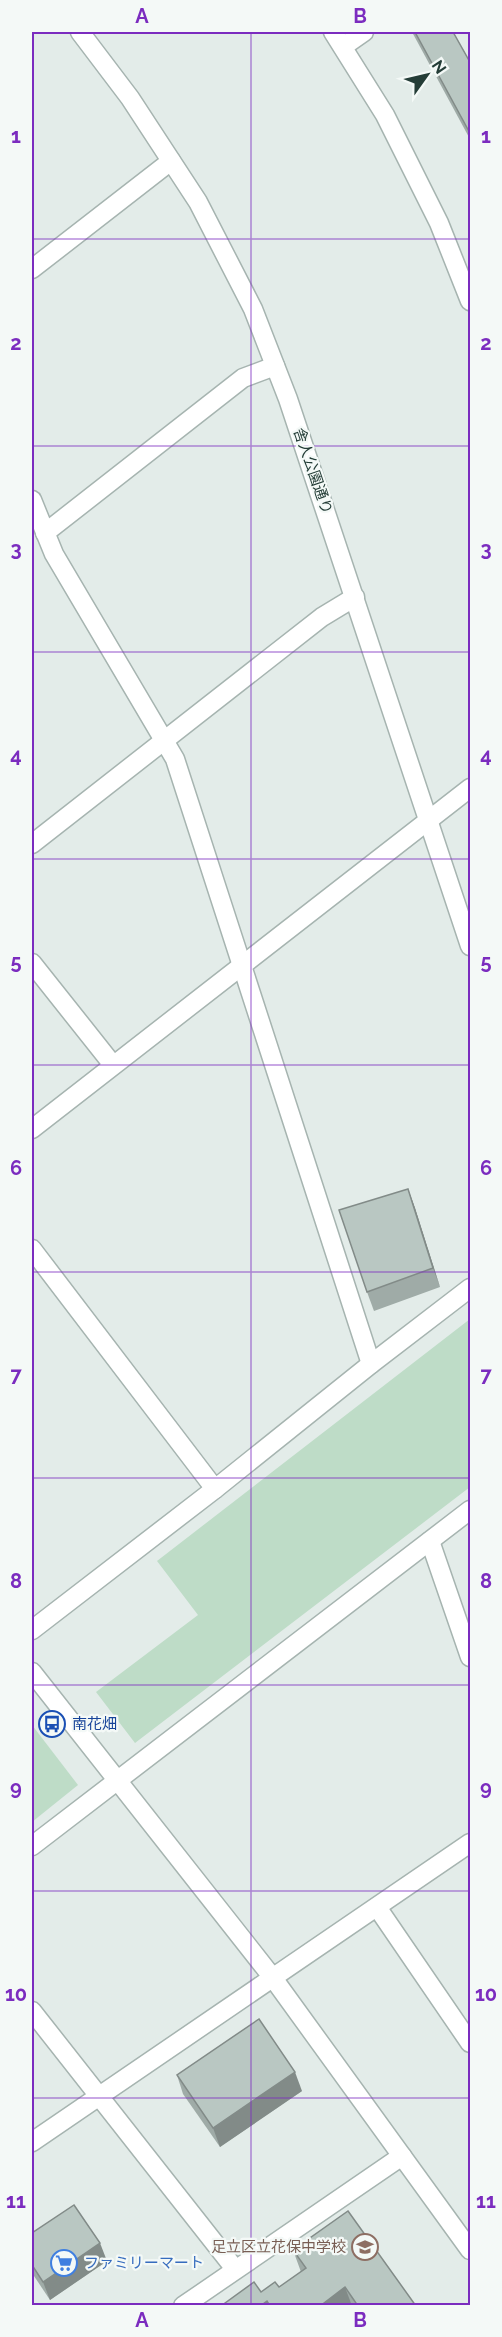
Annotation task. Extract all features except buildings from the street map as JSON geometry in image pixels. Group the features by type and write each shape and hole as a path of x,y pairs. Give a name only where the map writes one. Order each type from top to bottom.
{"street":[{"name":"舎人公園通り","path":"80,32 130,98 198,202 253,309 288,399 471,946"},
{"path":"364,32 339,39 385,115 429,204 471,301"},
{"path":"32,269 171,161"},
{"path":"45,533 243,378 275,366"},
{"path":"32,500 54,554 175,759 371,1364"},
{"path":"32,844 322,617 355,597"},
{"path":"32,1129 471,788"},
{"path":"32,963 113,1065"},
{"path":"32,1249 215,1489"},
{"path":"32,1630 471,1288"},
{"path":"32,1846 471,1510"},
{"path":"430,1541 471,1657"},
{"path":"32,1672 273,1978 471,2250"},
{"path":"32,2142 471,1843"},
{"path":"378,1907 471,2043"},
{"path":"32,2011 235,2269"},
{"path":"183,2306 402,2156"}],"green space":[{"path":"470,1319 470,1487 135,1743 96,1692 198,1615 157,1561"},
{"path":"32,1725 78,1785 32,1822"}],"place":[{"name":"南花畑","path":"52,1724"},
{"name":"足立区立花保中学校","path":"365,2247"},
{"name":"ファミリーマート","path":"64,2263"}]}
